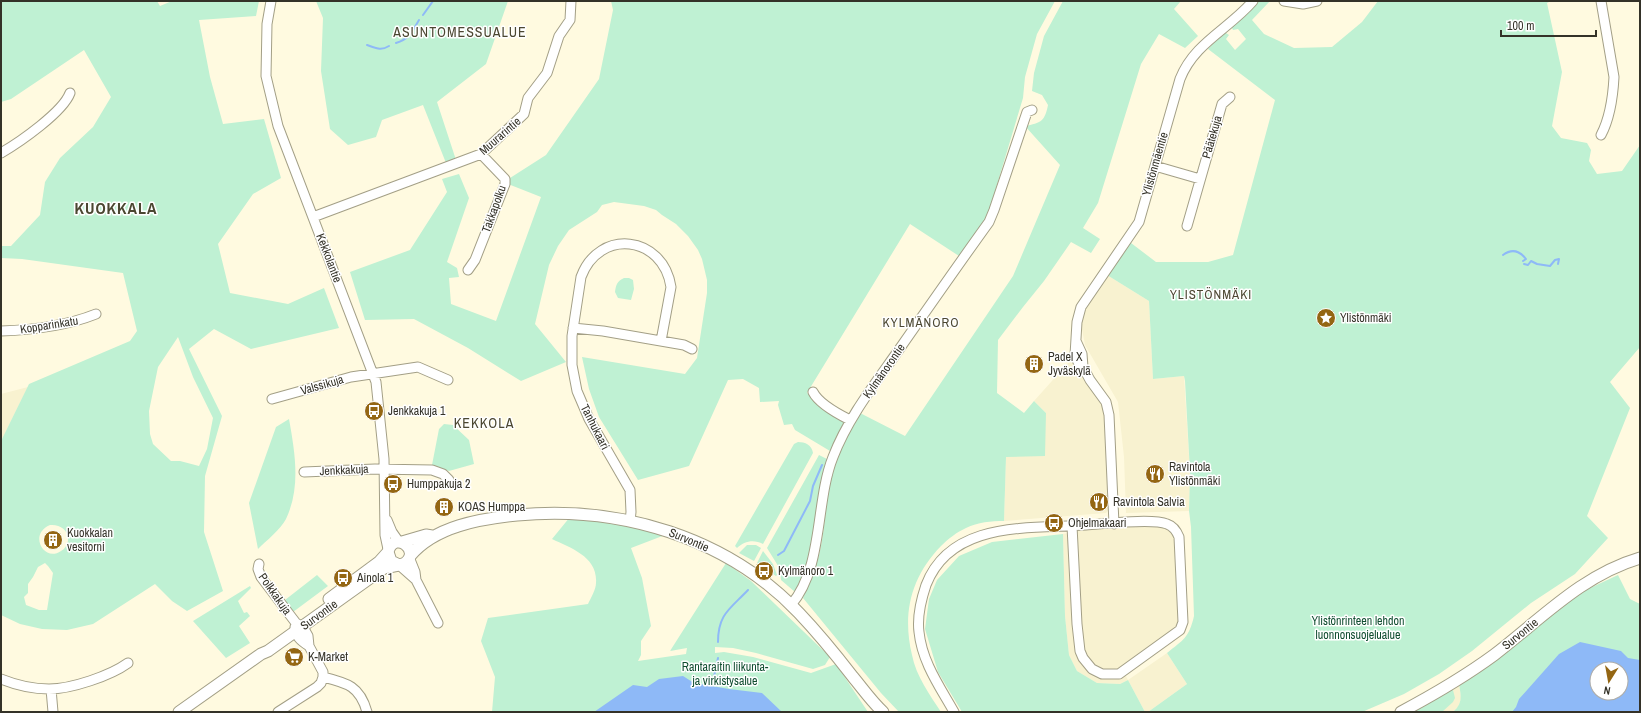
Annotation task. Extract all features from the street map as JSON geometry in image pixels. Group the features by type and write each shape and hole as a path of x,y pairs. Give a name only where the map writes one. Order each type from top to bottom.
{"main road":[{"name":"Survontie","path":"410,557 415,550 429,541 433,536 450,529 498,517 533,514 570,514 630,521 666,530 724,556 752,573 791,604 883,712"},
{"name":"Survontie","path":"400,542 426,535 433,536"},
{"path":"400,542 409,549 410,557 405,563 398,564 391,561 388,551 392,545 400,542"},
{"name":"Survontie","path":"298,627 379,562 388,551"},
{"name":"Survontie","path":"1401,712 1442,690 1472,671 1577,588 1605,572 1640,558"},
{"name":"Survontie","path":"179,712 261,654 263,648 298,627 384,568 398,564"}],"street":[{"name":"Kekkolantie","path":"271,1 267,24 266,76 278,126 376,382 384,470 386,517 385,535 388,551"},
{"name":"Muurarintie","path":"313,218 481,154 524,114 528,98 547,74 559,36 570,20 571,1"},
{"name":"Ylistönmäentie","path":"1114,524 1109,414 1106,402 1090,380 1083,367 1082,354 1076,341 1077,322 1081,307 1139,222 1185,66 1194,54 1253,1"},
{"path":"1284,1 1303,4 1317,1"},
{"path":"1601,1 1613,64 1614,77 1605,126 1601,135"},
{"path":"1,153 18,143 60,108 68,100 70,93"},
{"name":"Päätekuja","path":"1187,226 1222,104 1230,97"},
{"name":"Kylmänorontie","path":"791,604 799,595 805,582 814,554 821,519 825,484 831,464 850,420 989,222 1026,112 1032,110"},
{"name":"Takkapolku","path":"468,270 475,260 505,184 505,179 481,154"},
{"path":"1155,166 1200,179"},
{"name":"Tanhukaari","path":"630,521 630,490 589,420 578,391 572,365 573,328 581,277 584,269 593,257 604,248 623,243 636,245 654,254 663,265 670,280 670,295 661,341"},
{"name":"Kopparinkatu","path":"1,331 44,327 83,319 96,314"},
{"path":"573,328 602,331 684,345 692,349"},
{"name":"Valssikuja","path":"272,399 350,377 418,367 448,380"},
{"path":"813,392 815,396 832,411 850,420"},
{"name":"Jenkkakuja","path":"304,472 376,469 432,470 443,474 449,480"},
{"name":"Kekkolantie","path":"386,517 392,532 400,542"},
{"path":"954,712 931,671 921,647 918,631 919,619 923,594 929,578 941,561 948,554 980,535 1005,530 1072,526 1160,522 1169,524 1176,531 1180,543 1183,622 1180,630 1119,674 1111,675 1099,673 1092,669 1083,658 1080,651 1077,624 1072,526"},
{"path":"410,557 416,580 438,623"},
{"name":"Polkkakuja","path":"259,564 258,569 261,577 298,627 301,641 309,646 323,672 324,677"},
{"path":"398,564 416,580"},
{"path":"1,679 16,685 51,689 92,681 128,664"},
{"path":"278,712 317,687 324,677 349,684 364,700 367,712"},
{"path":"51,689 53,712"}],"shaded area":[{"path":"1107,275 1149,301 1153,379 1184,376 1190,472 1189,511 1126,513 1124,457 1118,402 1085,345 1081,324 1087,305"},
{"path":"1075,359 1079,370 1104,407 1106,419 1109,509 1106,513 1004,521 1006,457 1046,413 1034,401 1068,363"},
{"path":"28,387 1,441 1,394"},
{"path":"1159,525 1167,527 1173,533 1176,540 1179,627 1122,669 1128,680 1120,684 1097,683 1077,671 1069,655 1065,616 1063,534 1087,529"},
{"path":"1167,653 1187,684 1148,712 1145,712 1128,680"},
{"path":"1459,684 1461,698 1459,706 1453,712 1408,712"}],"green space":[{"path":"1,1 157,1 160,6 172,1 259,1 256,16 199,20 210,77 223,124 264,119 281,178 253,194 218,244 230,293 288,304 324,288 339,328 251,349 214,329 189,349 222,416 205,476 204,532 223,591 187,611 172,601 155,584 93,624 67,630 42,629 20,624 1,615 1,441 29,384 130,341 137,331 123,273 22,259 1,258 1,246 11,246 40,215 45,182 60,158 93,127 111,97 84,50 11,99 1,102","holes":["178,337 193,377 213,418 207,449 199,466 180,461 171,461 153,444 150,434 149,411 158,367","50,525 63,528 68,537 66,547 55,554 44,550 39,540 43,529","45,563 53,573 47,610 39,610 26,605 24,597 28,593 28,584 38,567"]},
{"path":"316,1 508,1 486,64 437,102 456,160 446,163 423,105 382,120 376,137 348,145 330,129 321,71 323,18"},
{"path":"611,1 1055,1 1037,34 1025,77 1023,98 990,208 984,222 959,256 910,224 807,393 846,422 830,451 795,430 792,424 784,425 778,405 779,401 760,402 759,388 743,379 728,380 689,466 638,480 599,417 589,389 582,357 685,374 697,358 707,293 707,280 702,259 698,250 688,236 676,224 656,210 644,206 614,202 602,205 597,212 569,230 558,246 549,265 535,324 566,362 521,381 468,348 414,319 365,320 350,272 410,250 447,192 442,179 459,174 469,198 447,262 457,268 459,277 449,278 451,304 496,321 541,197 508,184 510,178 546,155 599,79 613,10"},
{"path":"1063,1 1181,1 1174,9 1198,36 1185,48 1159,34 1141,64 1098,203 1083,228 1100,239 1091,253 1071,242 1044,281 998,340 997,393 1024,413 1034,401 1046,413 1045,456 1006,457 1004,521 980,523 959,532 941,546 922,570 916,583 909,610 909,640 917,670 924,685 941,712 899,712 881,693 803,598 819,555 823,537 831,477 834,467 841,448 860,413 905,436 1013,276 1060,165 1025,126 1039,122 1044,118 1047,110 1048,105 1042,95 1032,91 1034,73 1044,36"},
{"name":"Ylistönrinteen lehdon luonnonsuojelualue","path":"1257,1 1270,1 1252,20 1264,34 1294,48 1332,47 1362,22 1378,1 1551,1 1547,3 1562,72 1552,126 1561,138 1587,143 1591,150 1589,161 1597,174 1622,171 1640,145 1640,347 1610,382 1630,408 1587,516 1608,538 1575,574 1531,603 1472,651 1439,674 1404,694 1362,712 1148,712 1187,684 1167,653 1185,638 1190,629 1194,616 1191,527 1189,511 1190,472 1185,381 1184,376 1153,379 1149,301 1107,275 1131,243 1156,262 1208,262 1233,255 1275,100 1208,49 1223,33 1226,33 1229,35 1226,39 1235,50 1246,39 1238,29 1233,30 1231,26"},
{"path":"624,278 633,280 634,289 631,300 618,298 615,292 617,284"},
{"path":"289,419 295,457 294,495 291,507 284,523 258,549 249,503 276,427"},
{"path":"444,424 453,425 469,440 474,464 449,471 432,465 439,429"},
{"path":"798,442 808,444 813,453 763,544 760,542 749,542 737,548 735,546 794,444"},
{"path":"819,455 829,460 810,554 802,581 795,592 781,580 780,569 767,548"},
{"name":"Rantaraitin liikunta- ja virkistysalue","path":"570,517 629,526 665,535 631,548 642,578 651,626 641,641 641,655 638,661 686,654 687,648 670,651 726,563 751,581 830,657 825,665 813,669 733,648 715,647 715,653 724,652 753,657 811,673 836,664 868,712 492,712 495,677 481,641 488,618 588,604 594,591 596,583 593,566 575,550 552,539"},
{"path":"1063,534 1065,616 1069,655 1077,671 1097,683 1120,684 1128,680 1145,712 962,712 938,672 925,629 929,599 937,580 959,556 992,542"},
{"path":"747,545 756,545 761,548 754,561 739,553"},
{"path":"763,551 773,564 777,575 776,576 757,563"},
{"path":"317,575 328,586 293,612 285,600"},
{"path":"1618,575 1630,599 1640,604 1640,680 1629,674 1629,661 1590,660 1518,712 1453,712 1460,702 1461,696 1459,684 1573,596"},
{"path":"250,586 251,588 238,601 244,613 247,612 250,616 239,626 250,643 226,658 193,621"},
{"path":"1450,689 1453,690 1455,698 1453,702 1442,712 1415,712 1417,708"}],"water":[{"path":"1580,642 1621,651 1628,658 1640,660 1640,712 1512,712 1519,699 1559,654"},
{"path":"683,676 694,683 762,693 782,712 594,712 633,685 647,687 659,679"}],"waterway":[{"path":"423,15 433,1"},
{"path":"396,43 407,37 419,20"},
{"path":"367,45 381,49 389,46"},
{"path":"1503,255 1515,251 1526,259 1523,261"},
{"path":"1524,264 1528,265 1531,261 1537,264 1550,266 1555,260 1559,259 1558,264"},
{"path":"778,555 784,551 810,501 813,486 822,465"},
{"path":"718,642 720,625 723,618 731,607 748,590"},
{"path":"712,686 718,658"}],"place":[{"name":"Ylistönmäki","path":"1326,318"},
{"name":"Padel X Jyväskylä","path":"1034,364"},
{"name":"Jenkkakuja 1","path":"374,411"},
{"name":"Ravintola Ylistönmäki","path":"1155,474"},
{"name":"Humppakuja 2","path":"393,484"},
{"name":"Ravintola Salvia","path":"1099,502"},
{"name":"KOAS Humppa","path":"444,507"},
{"name":"Ohjelmakaari","path":"1054,523"},
{"name":"Kuokkalan vesitorni","path":"53,540"},
{"name":"Kylmänoro 1","path":"764,571"},
{"name":"Ainola 1","path":"343,578"},
{"name":"K-Market","path":"294,657"}],"district":[{"name":"ASUNTOMESSUALUE","path":"460,32"},
{"name":"KUOKKALA","path":"116,208"},
{"name":"YLISTÖNMÄKI","path":"1211,294"},
{"name":"KYLMÄNORO","path":"921,322"},
{"name":"KEKKOLA","path":"484,423"}]}
